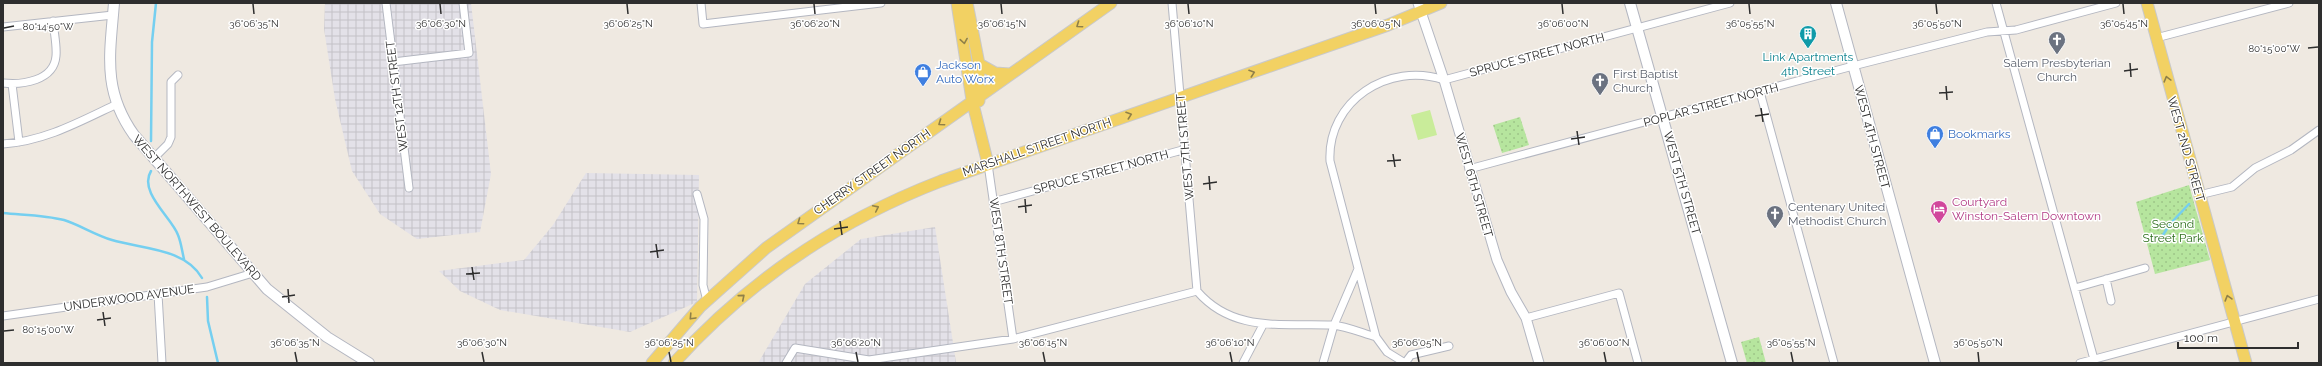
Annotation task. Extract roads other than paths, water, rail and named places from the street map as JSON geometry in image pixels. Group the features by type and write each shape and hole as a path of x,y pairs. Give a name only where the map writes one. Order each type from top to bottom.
{"main road":[{"name":"WEST NORTHWEST BOULEVARD","path":"114,3 109,72 117,104 125,124 153,159 267,289 327,337 369,363"},
{"name":"WEST 8TH STREET","path":"957,3 988,164"},
{"name":"WEST 8TH STREET","path":"967,3 979,64 975,98"},
{"name":"CHERRY STREET NORTH","path":"652,363 706,301 743,267 788,230 1111,3"},
{"name":"MARSHALL STREET NORTH","path":"674,363 735,302 787,261 823,237 900,197 988,164 1181,97 1420,8 1441,3"},
{"name":"WEST 5TH STREET","path":"1630,3 1732,363"},
{"name":"WEST 4TH STREET","path":"1836,3 1935,363"},
{"name":"WEST 2ND STREET","path":"2147,3 2246,363"},
{"path":"979,64 995,74 1010,74"}],"street":[{"name":"WEST 12TH STREET","path":"386,3 409,188"},
{"path":"393,62 469,53 464,3"},
{"path":"701,3 703,24 881,3"},
{"name":"WEST 7TH STREET","path":"1172,3 1186,149 1197,291"},
{"name":"SPRUCE STREET NORTH","path":"1376,337 1337,193 1330,150 1335,129 1350,106 1370,86 1391,78 1412,76 1444,80 1730,3"},
{"path":"1996,3 2094,361"},
{"name":"POPLAR STREET NORTH","path":"1469,169 1853,66 2003,30 2016,30 2116,3"},
{"path":"2156,38 2289,3"},
{"name":"WEST 6TH STREET","path":"1420,8 1444,80 1497,260 1511,292 1526,318 1540,363"},
{"path":"3,27 113,15"},
{"path":"3,84 35,80 50,72 56,58 53,21"},
{"path":"153,159 168,144 171,137 171,82 178,75"},
{"path":"12,84 19,142"},
{"path":"1760,92 1834,363"},
{"path":"3,144 50,135 117,104"},
{"path":"2199,195 2232,186 2255,168 2291,150 2319,130"},
{"name":"SPRUCE STREET NORTH","path":"993,202 1186,149"},
{"name":"WEST 8TH STREET","path":"988,164 1013,338"},
{"path":"697,194 704,219 703,285 706,301"},
{"path":"2075,288 2145,268"},
{"path":"1323,363 1334,325 1358,269"},
{"name":"UNDERWOOD AVENUE","path":"3,316 221,284 253,273"},
{"path":"2106,279 2111,302"},
{"path":"786,363 795,348 869,360 1013,338 1197,291 1208,302 1223,312 1237,318 1263,324 1334,325 1376,337 1386,352 1404,363 1411,356 1449,346"},
{"path":"1526,318 1619,293 1638,363"},
{"path":"158,294 162,363"},
{"path":"2080,363 2094,361 2319,299"},
{"path":"1243,363 1263,324"}],"waterway":[{"path":"151,141 152,42 156,3"},
{"path":"151,171 148,179 152,196 175,228 181,244 184,259"},
{"path":"2161,238 2170,224 2189,204"},
{"path":"3,213 57,218 112,240 162,251 185,261 194,268 202,278"},
{"path":"207,297 208,321 218,363"}],"place":[{"name":"Link Apartments 4th Street","path":"1808,49"},
{"name":"Salem Presbyterian Church","path":"2057,55"},
{"name":"Jackson Auto Worx","path":"923,87"},
{"name":"First Baptist Church","path":"1600,96"},
{"name":"Bookmarks","path":"1935,149"},
{"name":"Courtyard Winston-Salem Downtown","path":"1939,224"},
{"name":"Centenary United Methodist Church","path":"1775,229"}],"park label":[{"name":"Second Street Park","path":"2173,231"}]}
